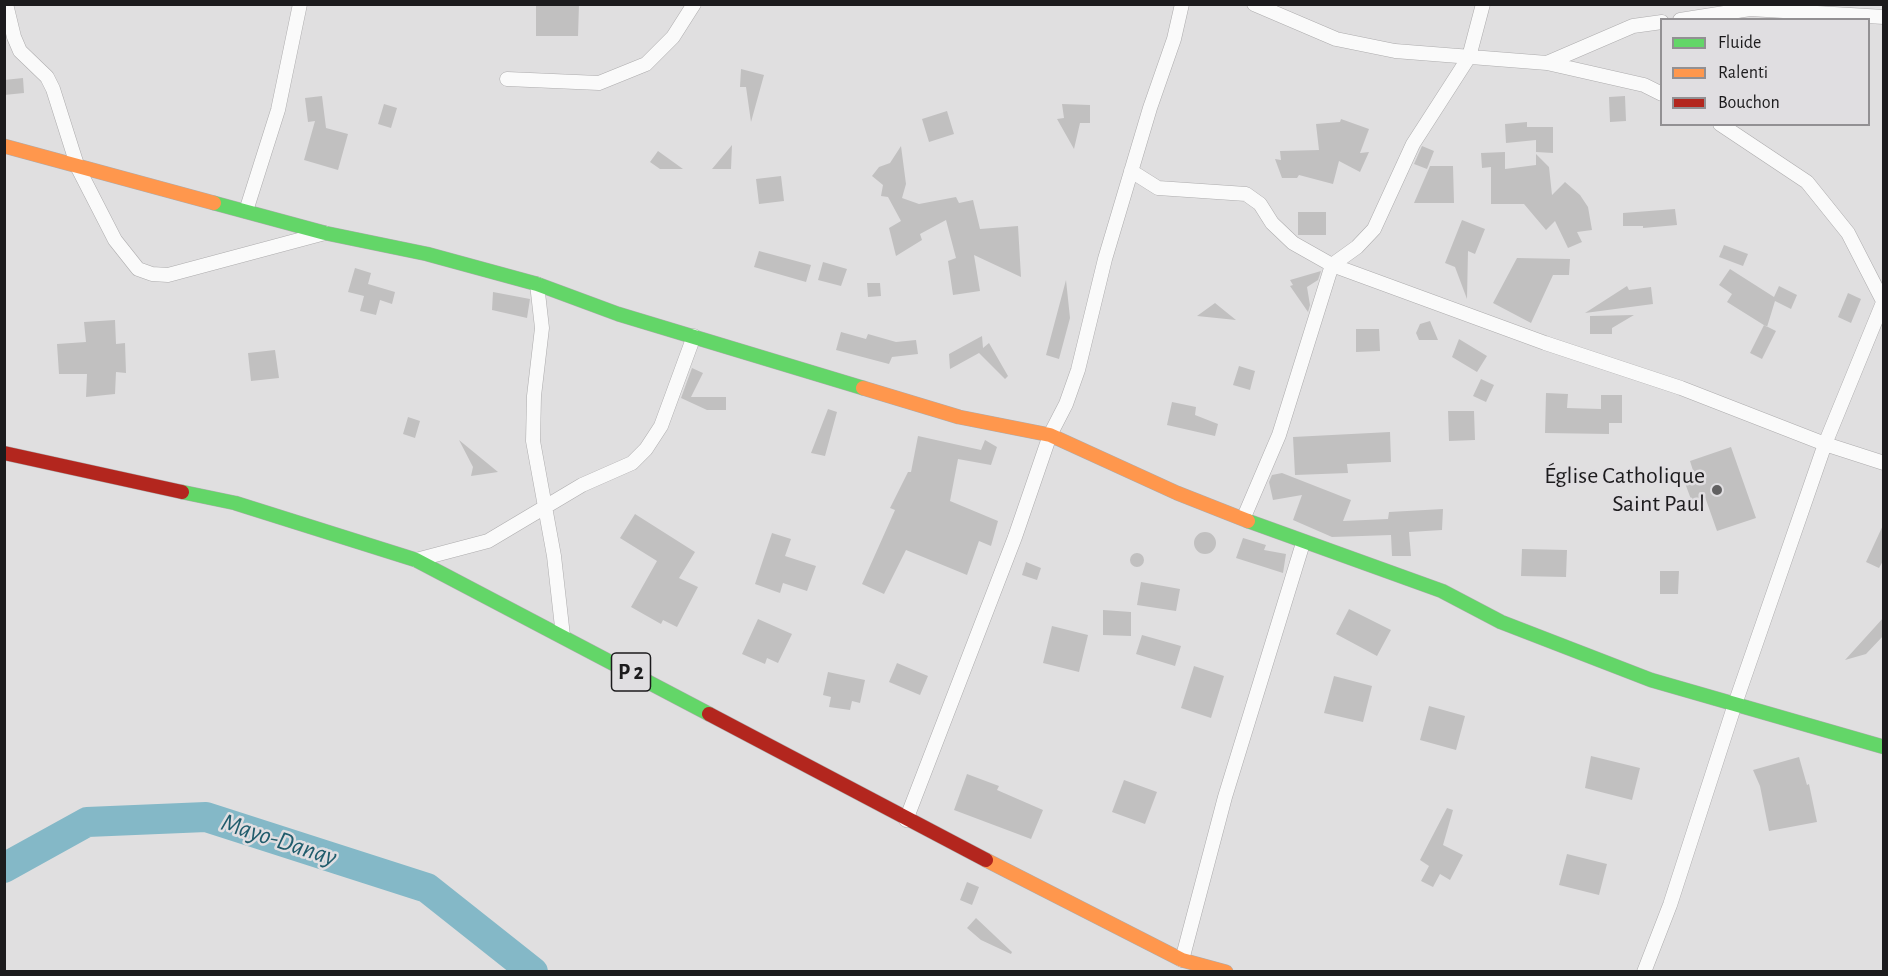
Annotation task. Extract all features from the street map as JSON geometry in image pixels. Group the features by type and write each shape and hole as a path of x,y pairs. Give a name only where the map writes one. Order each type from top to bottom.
{"street":[{"path":"6,4 14,37 21,51 47,77 54,89 78,168 115,240 138,269 152,274 168,275 325,233"},
{"path":"246,211 278,110 300,4"},
{"path":"507,79 599,83 646,64 673,37 694,4"},
{"path":"906,820 1015,537 1050,435 1066,404 1078,370 1105,259 1174,39 1182,4"},
{"path":"1244,517 1279,435 1332,265 1357,247 1374,229 1413,144 1468,57 1483,4"},
{"path":"1260,5 1336,39 1395,51 1547,63 1644,85 1660,93"},
{"path":"1693,18 1750,9 1884,17"},
{"path":"1547,63 1633,26 1660,22"},
{"path":"1644,972 1670,905 1735,704 1825,444 1883,300 1848,233 1807,182 1773,157 1723,126"},
{"path":"4,146 78,168 325,233 427,254 537,284 618,314 959,417 1050,435 1177,493 1244,517 1303,543 1442,591 1501,622 1629,672 1884,747"},
{"path":"1131,171 1158,188 1246,194 1260,204 1272,223 1293,243 1332,265 1545,343 1681,388 1825,444 1884,463"},
{"path":"537,284 542,328 534,396 533,441 543,508 554,556 563,636"},
{"path":"416,561 488,541 582,485 632,463 646,449 661,426 693,336"},
{"name":"P 2","path":"4,453 235,503 416,561 563,636 906,820 1182,960 1226,972"},
{"path":"1182,960 1225,797 1303,543"}],"building":[{"path":"536,4 579,4 578,36 536,36"},
{"path":"741,69 764,75 751,122 746,87 740,87"},
{"path":"23,78 24,93 4,95 4,80"},
{"path":"322,96 326,128 348,134 338,170 304,160 315,121 308,122 305,98"},
{"path":"1625,96 1626,121 1610,122 1609,97"},
{"path":"384,104 397,108 391,128 378,124"},
{"path":"1062,104 1090,105 1090,123 1080,123 1074,149 1057,119 1064,118"},
{"path":"947,111 954,134 929,142 922,119"},
{"path":"1341,119 1369,129 1360,153 1369,152 1360,172 1339,161 1333,184 1299,175 1297,178 1282,178 1275,159 1281,160 1280,151 1319,150 1316,124 1340,122"},
{"path":"1527,122 1527,127 1553,127 1553,153 1536,152 1536,140 1506,143 1505,124"},
{"path":"732,145 731,169 712,169"},
{"path":"901,146 906,184 902,198 919,204 956,197 959,203 973,200 980,229 1018,226 1021,277 974,255 980,291 953,295 948,261 956,258 946,220 920,234 922,240 896,256 889,228 901,221 888,197 881,196 883,185 872,176 879,167 890,163"},
{"path":"1422,146 1434,151 1427,169 1414,164"},
{"path":"658,151 683,169 660,169 650,162"},
{"path":"1505,152 1505,169 1536,165 1536,154 1549,167 1552,195 1565,182 1580,195 1588,207 1592,230 1577,232 1582,242 1568,248 1555,221 1546,230 1524,204 1491,204 1491,167 1482,168 1481,153"},
{"path":"1430,166 1453,166 1454,203 1414,203"},
{"path":"781,176 784,201 759,204 756,179"},
{"path":"1675,209 1677,225 1643,228 1643,226 1623,226 1623,213"},
{"path":"1298,212 1326,212 1326,235 1298,235"},
{"path":"1462,220 1485,229 1475,254 1468,251 1467,299 1455,267 1445,263"},
{"path":"1724,245 1748,254 1743,266 1719,257"},
{"path":"759,251 811,265 806,282 754,267"},
{"path":"1517,258 1570,259 1569,275 1553,275 1531,323 1493,303"},
{"path":"823,262 847,269 841,286 818,280"},
{"path":"355,268 371,273 368,284 395,292 392,304 380,300 376,315 360,311 364,296 348,292"},
{"path":"1730,269 1774,297 1779,286 1797,295 1791,309 1775,301 1767,327 1727,302 1732,294 1719,285"},
{"path":"1321,271 1318,280 1307,287 1310,305 1308,312 1290,286 1293,285 1290,280"},
{"path":"1066,280 1070,318 1059,359 1046,355"},
{"path":"867,283 880,283 881,296 868,297"},
{"path":"1627,286 1629,290 1651,287 1653,304 1585,313"},
{"path":"493,292 530,299 527,318 492,310"},
{"path":"1848,293 1861,299 1851,323 1838,317"},
{"path":"1215,303 1236,320 1197,316"},
{"path":"1634,315 1612,328 1612,334 1590,334 1590,316"},
{"path":"115,320 116,344 125,343 126,373 116,372 115,394 86,397 87,374 59,374 57,344 86,342 84,322"},
{"path":"1430,321 1438,340 1419,340 1416,333 1420,324"},
{"path":"1764,325 1776,331 1762,359 1750,353"},
{"path":"1356,329 1379,329 1380,351 1356,352"},
{"path":"841,332 866,339 868,334 896,342 916,340 918,354 892,357 889,364 836,350"},
{"path":"982,336 983,348 989,343 1008,376 1005,379 979,353 950,369 949,354"},
{"path":"1459,339 1487,356 1477,372 1452,357"},
{"path":"275,350 279,378 251,381 248,353"},
{"path":"1239,366 1255,371 1250,390 1233,385"},
{"path":"692,368 703,373 691,397 726,397 726,410 707,410 681,398"},
{"path":"1481,379 1494,385 1486,402 1473,396"},
{"path":"1546,393 1568,394 1567,408 1601,409 1601,395 1622,395 1622,423 1609,423 1609,434 1545,433"},
{"path":"1172,402 1196,407 1195,415 1218,424 1215,436 1167,425"},
{"path":"828,409 837,412 825,456 811,453"},
{"path":"1448,411 1474,411 1475,440 1449,441"},
{"path":"408,417 420,421 415,438 403,434"},
{"path":"1390,432 1391,462 1347,464 1348,473 1295,475 1293,437"},
{"path":"918,436 981,450 985,440 997,447 991,465 958,459 950,501 998,521 991,546 979,541 967,575 906,550 884,594 862,584 895,510 890,508 908,472 911,472"},
{"path":"459,440 498,472 471,476 473,467"},
{"name":"Église Catholique Saint Paul","path":"1731,447 1756,518 1717,531 1705,497 1692,502 1685,483 1696,480 1690,461"},
{"path":"1282,473 1351,500 1343,521 1388,519 1389,512 1443,509 1442,530 1409,532 1411,556 1392,556 1391,535 1332,537 1293,520 1302,495 1273,500 1269,482 1272,475"},
{"path":"635,514 695,552 679,578 698,587 677,627 663,620 661,624 631,607 657,561 620,538"},
{"path":"1884,523 1884,559 1879,568 1866,562"},
{"path":"1205,532 1213,535 1216,543 1213,551 1205,554 1197,551 1194,543 1197,535"},
{"path":"772,533 791,539 785,556 816,566 807,591 783,583 780,593 755,584"},
{"path":"1243,538 1266,545 1264,550 1286,554 1283,573 1236,558"},
{"path":"1522,549 1567,550 1566,577 1521,576"},
{"path":"1134,553 1140,553 1144,560 1140,567 1134,567 1130,563 1130,557"},
{"path":"1026,562 1041,568 1037,580 1022,575"},
{"path":"1660,571 1679,571 1678,594 1660,594"},
{"path":"1141,582 1180,589 1176,611 1137,605"},
{"path":"1349,609 1391,630 1377,656 1336,634"},
{"path":"1103,610 1131,612 1131,636 1103,635"},
{"path":"1884,617 1884,635 1866,654 1845,660"},
{"path":"758,619 792,634 778,663 767,658 765,664 742,654"},
{"path":"1052,626 1088,635 1079,672 1043,663"},
{"path":"1142,635 1181,646 1175,666 1136,654"},
{"path":"897,663 928,676 920,695 889,682"},
{"path":"1194,666 1224,676 1211,718 1181,708"},
{"path":"828,672 865,680 860,703 852,701 850,710 829,707 831,697 823,695"},
{"path":"1334,676 1372,686 1363,722 1324,713"},
{"path":"1429,706 1465,716 1456,750 1420,740"},
{"path":"1591,756 1640,768 1632,800 1585,788"},
{"path":"1799,757 1807,785 1809,784 1817,822 1769,831 1760,786 1753,770"},
{"path":"967,774 999,786 997,790 1043,810 1031,839 954,810"},
{"path":"1124,780 1157,792 1145,824 1112,812"},
{"path":"1447,808 1453,810 1443,845 1463,855 1450,880 1440,874 1433,887 1421,881 1429,866 1420,860"},
{"path":"1567,854 1607,864 1599,895 1559,885"},
{"path":"967,882 979,887 972,905 960,900"},
{"path":"976,918 1012,952 1011,954 981,940 967,928"}],"waterway":[{"name":"Mayo-Danay","path":"4,868 87,822 206,817 427,888 533,972"}],"traffic: fast":[{"path":"214,203 325,233 427,254 537,284 618,314 863,388"},
{"path":"182,492 235,503 416,560 709,714"},
{"path":"1248,521 1442,591 1501,622 1651,680 1884,747"}],"traffic: slow":[{"path":"4,146 214,203"},
{"path":"863,388 959,417 1050,435 1177,493 1248,521"},
{"path":"986,860 1182,960 1226,972"}],"traffic: jam":[{"path":"4,453 182,492"},
{"path":"709,714 986,860"}],"place":[{"name":"Église Catholique Saint Paul","path":"1717,490"}]}
